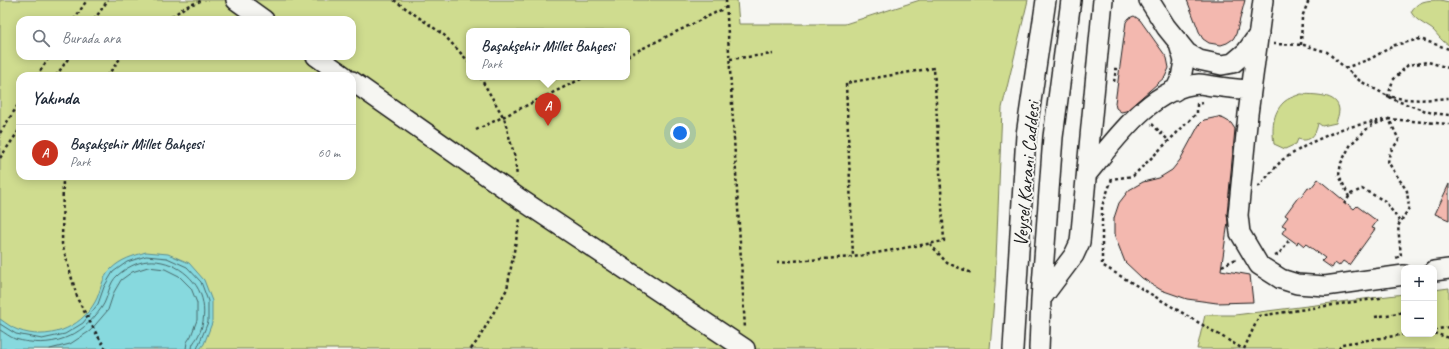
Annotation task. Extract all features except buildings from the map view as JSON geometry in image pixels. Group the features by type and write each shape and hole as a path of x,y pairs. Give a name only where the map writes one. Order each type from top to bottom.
{"street":[{"path":"236,0 258,16"},
{"name":"Veysel Karani Caddesi","path":"1013,349 1026,135 1046,0"},
{"name":"Veysel Karani Caddesi","path":"1039,349 1041,299 1053,137 1071,0"},
{"path":"1041,299 1074,255 1080,242 1103,0"},
{"path":"1149,0 1166,27 1187,53 1199,60 1222,65 1233,62 1259,39"},
{"path":"1263,0 1259,39 1250,90 1238,215 1240,233 1259,265 1281,279 1297,284 1324,286 1401,275"},
{"path":"1175,91 1181,78 1184,61 1178,42"},
{"path":"322,60 338,72"},
{"path":"356,84 520,199 745,341"},
{"path":"1087,174 1122,131 1141,112 1166,94 1199,84 1250,90"},
{"path":"1437,270 1449,268"}],"path":[{"path":"77,16 87,0"},
{"path":"97,16 108,0"},
{"path":"173,16 185,7 203,0"},
{"path":"394,0 444,35 466,59"},
{"path":"726,0 745,341"},
{"path":"1301,45 1302,17 1309,0"},
{"path":"630,55 727,7"},
{"path":"1259,39 1301,45 1327,52 1360,81 1397,101 1432,114 1449,116"},
{"path":"1345,68 1370,59 1395,45 1420,39 1449,49"},
{"path":"730,59 773,54"},
{"path":"40,72 47,60"},
{"path":"59,72 67,60"},
{"path":"110,72 119,60"},
{"path":"1388,96 1393,80 1408,64 1428,62 1449,68"},
{"path":"777,262 853,257 944,241 934,68 846,83 853,257"},
{"path":"1097,69 1116,69 1114,84"},
{"path":"471,349 478,340 507,289 521,213 515,158 504,118 482,80"},
{"path":"476,130 504,118 579,80"},
{"path":"1388,96 1402,100 1422,101 1449,98"},
{"path":"1208,102 1197,104 1197,113 1133,176 1112,179 1102,206 1102,265 1244,349 1259,316 1380,298 1375,279"},
{"path":"0,133 16,108"},
{"path":"1141,112 1169,141"},
{"path":"1349,197 1339,175 1341,163 1351,144 1370,126 1389,119"},
{"path":"1389,119 1399,140 1390,152 1388,162 1407,191 1409,202 1409,208 1398,226 1401,256 1389,260"},
{"path":"1253,193 1282,160 1310,143 1344,128 1389,119 1449,124"},
{"path":"0,158 16,135"},
{"path":"63,180 62,244 78,300 106,349"},
{"path":"1344,204 1351,194 1362,189 1385,201 1400,222"},
{"path":"1222,266 1257,250 1269,260 1279,254 1290,239"},
{"path":"930,244 947,262 972,273"},
{"path":"1375,317 1401,313"},
{"path":"1437,329 1449,327"},
{"path":"1437,334 1449,338"},
{"path":"1339,349 1342,344 1401,335"}],"green space":[{"path":"0,0 737,0 739,24 845,24 920,0 1028,0 1002,108 995,286 990,349 0,349"},
{"path":"1431,0 1449,2 1449,45 1433,30 1418,20 1411,12 1419,3"},
{"path":"1301,94 1324,96 1334,100 1338,104 1339,110 1336,123 1322,126 1318,123 1316,131 1312,137 1306,140 1298,139 1296,144 1285,149 1274,144 1273,127 1275,116 1280,106 1284,102"},
{"path":"1449,288 1449,349 1197,349 1205,315 1235,315 1401,294 1401,337 1437,337 1437,290"}],"water":[{"path":"146,252 168,254 189,263 204,280 212,301 212,323 204,344 200,349 0,349 0,319 11,327 29,333 51,333 72,326 89,311 97,298 105,277 111,269 123,260"}],"place":[{"name":"Başakşehir Millet Bahçesi","path":"548,126"}]}
